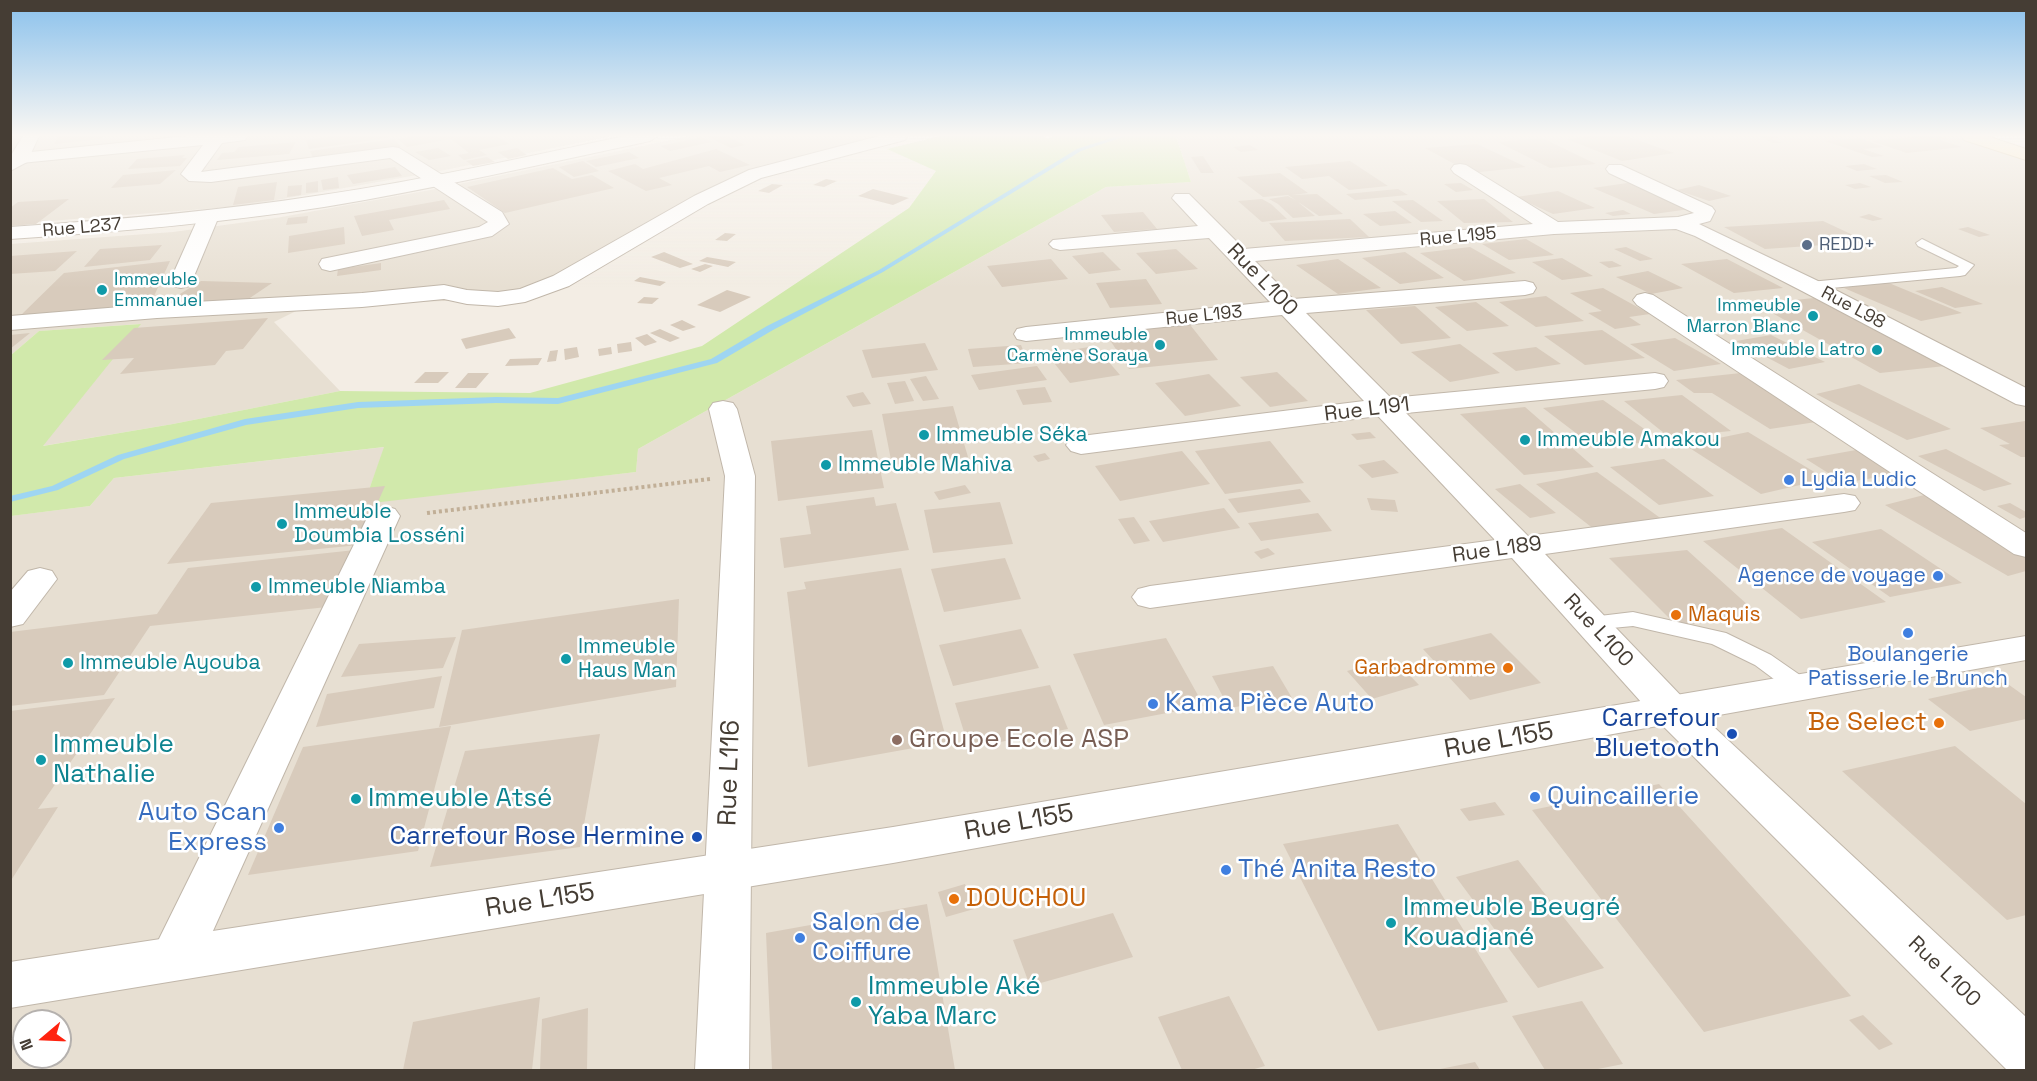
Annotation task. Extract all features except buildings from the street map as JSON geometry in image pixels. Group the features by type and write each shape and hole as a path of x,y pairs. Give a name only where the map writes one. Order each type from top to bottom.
{"street":[{"name":"Rue L237","path":"10,233 209,216 324,201 404,186"},
{"path":"330,264 484,232 500,224 495,216 449,186"},
{"path":"10,323 157,311 362,300 444,292 467,297 498,299 525,295 561,281 701,200 729,186"},
{"path":"1487,186 1554,228"},
{"path":"1654,186 1705,211 1703,217 1678,223"},
{"name":"Rue L100","path":"1182,198 1520,547 1673,712 2026,1052"},
{"path":"180,281 209,216"},
{"name":"Rue L195","path":"1239,256 1554,228 1678,223"},
{"name":"Rue L98","path":"1678,223 1810,286 2026,398"},
{"path":"1060,244 1215,231"},
{"name":"Rue L193","path":"1026,334 1288,307 1525,288"},
{"path":"1644,300 2026,547"},
{"name":"Rue L191","path":"1081,445 1385,407 1655,381"},
{"name":"Rue L116","path":"722,1071 740,476 723,410"},
{"name":"Rue L189","path":"1150,597 1844,503"},
{"path":"176,957 384,516"},
{"path":"10,616 40,579"},
{"name":"Rue L155","path":"10,985 176,957 727,872 1673,712 2026,648"}],"lane":[{"path":"1810,286 1960,272 1968,266 1922,243"},
{"path":"1591,623 1633,620 1718,638 1763,660 1802,688"}],"path":[{"path":"427,513 740,476"}],"shaded area":[{"path":"11,186 353,186 243,206 11,224"},
{"path":"447,186 720,186 514,299 308,305 274,322 340,391 173,424 42,446 140,324 39,331 11,355 10,244 173,232 276,218"},
{"path":"2026,186 2026,1070 11,1070 10,516 90,506 114,478 385,447 364,503 636,472 638,449 1106,187"}],"green space":[{"path":"925,186 1115,186 1106,187 638,449 636,472 364,504 384,447 114,478 90,506 11,516 11,355 39,331 141,324 43,446 173,424 340,391 530,393 702,346 909,208"}],"waterway":[{"path":"10,499 55,488 121,457 245,422 358,405 496,400 558,401 714,361 770,328 881,271 1019,186"}],"place":[{"name":"REDD+","path":"1807,245"},
{"name":"Immeuble Emmanuel","path":"102,290"},
{"name":"Immeuble Marron Blanc","path":"1813,316"},
{"name":"Immeuble Carmène Soraya","path":"1160,345"},
{"name":"Immeuble Latro","path":"1877,350"},
{"name":"Immeuble Séka","path":"924,435"},
{"name":"Immeuble Amakou","path":"1525,440"},
{"name":"Immeuble Mahiva","path":"826,465"},
{"name":"Lydia Ludic","path":"1789,480"},
{"name":"Immeuble Doumbia Losséni","path":"282,524"},
{"name":"Agence de voyage","path":"1938,576"},
{"name":"Immeuble Niamba","path":"256,587"},
{"name":"Maquis","path":"1676,615"},
{"name":"Boulangerie Patisserie le Brunch","path":"1908,633"},
{"name":"Immeuble Haus Man","path":"566,659"},
{"name":"Immeuble Ayouba","path":"68,663"},
{"name":"Garbadromme","path":"1508,668"},
{"name":"Kama Pièce Auto","path":"1153,704"},
{"name":"Be Select","path":"1939,723"},
{"name":"Carrefour Bluetooth","path":"1732,734"},
{"name":"Groupe Ecole ASP","path":"897,740"},
{"name":"Immeuble Nathalie","path":"41,760"},
{"name":"Quincaillerie","path":"1535,797"},
{"name":"Immeuble Atsé","path":"356,799"},
{"name":"Auto Scan Express","path":"279,828"},
{"name":"Carrefour Rose Hermine","path":"697,837"},
{"name":"Thé Anita Resto","path":"1226,870"},
{"name":"DOUCHOU","path":"954,899"},
{"name":"Immeuble Beugré Kouadjané","path":"1391,923"},
{"name":"Salon de Coiffure","path":"800,938"},
{"name":"Immeuble Aké Yaba Marc","path":"856,1002"}]}
